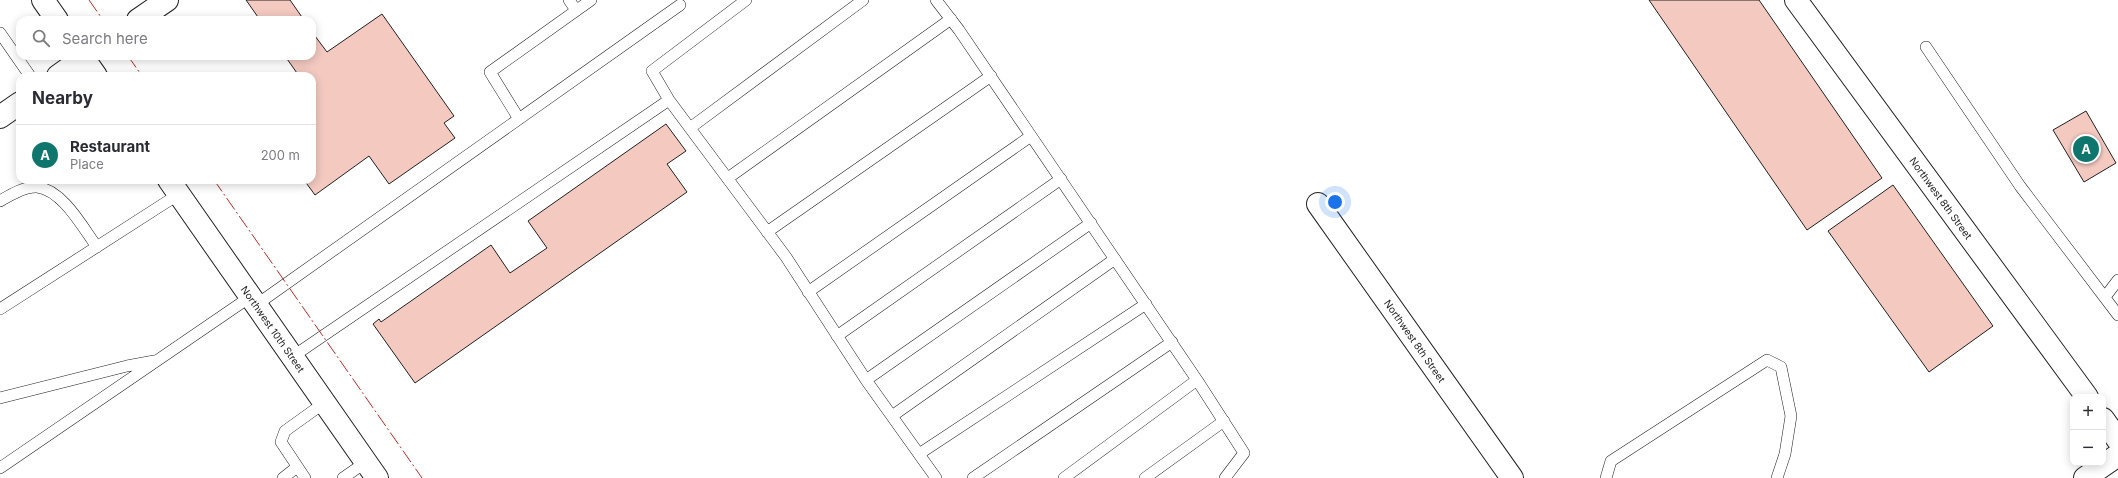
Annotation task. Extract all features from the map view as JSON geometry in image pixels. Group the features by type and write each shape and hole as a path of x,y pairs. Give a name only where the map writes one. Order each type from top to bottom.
{"street":[{"path":"43,0 54,16"},
{"path":"144,16 168,0"},
{"name":"Northwest 8th Street","path":"1796,0 2085,394"},
{"path":"63,72 80,60"},
{"path":"86,60 93,72"},
{"path":"0,117 16,105"},
{"name":"Northwest 10th Street","path":"174,187 371,470"},
{"name":"Northwest 8th Street","path":"1318,204 1512,478"},
{"path":"2106,423 2118,440"},
{"path":"2085,478 2118,455"}],"lane":[{"path":"569,0 576,10"},
{"path":"519,119 490,72 591,0"},
{"path":"746,0 652,71 669,100 767,232 866,380 936,478"},
{"path":"690,128 863,0"},
{"path":"936,0 991,76 1198,380 1244,453 1225,478"},
{"path":"0,468 159,360 253,301 519,119 680,5"},
{"path":"728,178 951,19"},
{"path":"0,33 16,56"},
{"path":"1926,48 2020,186 2118,315"},
{"path":"19,60 27,72"},
{"path":"767,232 991,76"},
{"path":"292,357 669,100"},
{"path":"808,292 1032,136"},
{"path":"837,336 1061,179"},
{"path":"0,201 25,188 37,187 56,194 97,247"},
{"path":"0,309 97,247 174,187"},
{"path":"866,380 1091,223"},
{"path":"892,416 1115,259"},
{"path":"2104,297 2118,280"},
{"path":"919,454 1146,304"},
{"path":"973,478 1172,342"},
{"path":"0,398 127,366 159,360"},
{"path":"1606,478 1611,461 1767,360 1781,368 1791,416 1785,454 1777,478"},
{"path":"1064,478 1198,380"},
{"path":"305,478 281,442 285,431 324,402"},
{"path":"1145,478 1224,421"},
{"path":"283,478 297,467"},
{"path":"343,478 371,470"}],"building":[{"path":"246,0 290,0 301,16 257,16"},
{"path":"1649,0 1759,0 1882,178 1807,230"},
{"path":"382,14 454,116 444,123 455,138 389,184 369,156 315,195 307,184 316,184 316,72 296,72 288,60 316,60 316,37 327,52"},
{"path":"2086,111 2116,163 2084,182 2053,130"},
{"path":"666,124 686,151 667,164 687,192 415,383 373,324 379,319 381,322 491,245 510,273 547,248 528,221"},
{"path":"1893,185 1993,326 1929,372 1828,231"}],"power":[{"path":"89,0 100,16"},
{"path":"131,60 139,72"},
{"path":"217,184 422,478"}],"place":[{"name":"Restaurant","path":"2086,149"}]}
